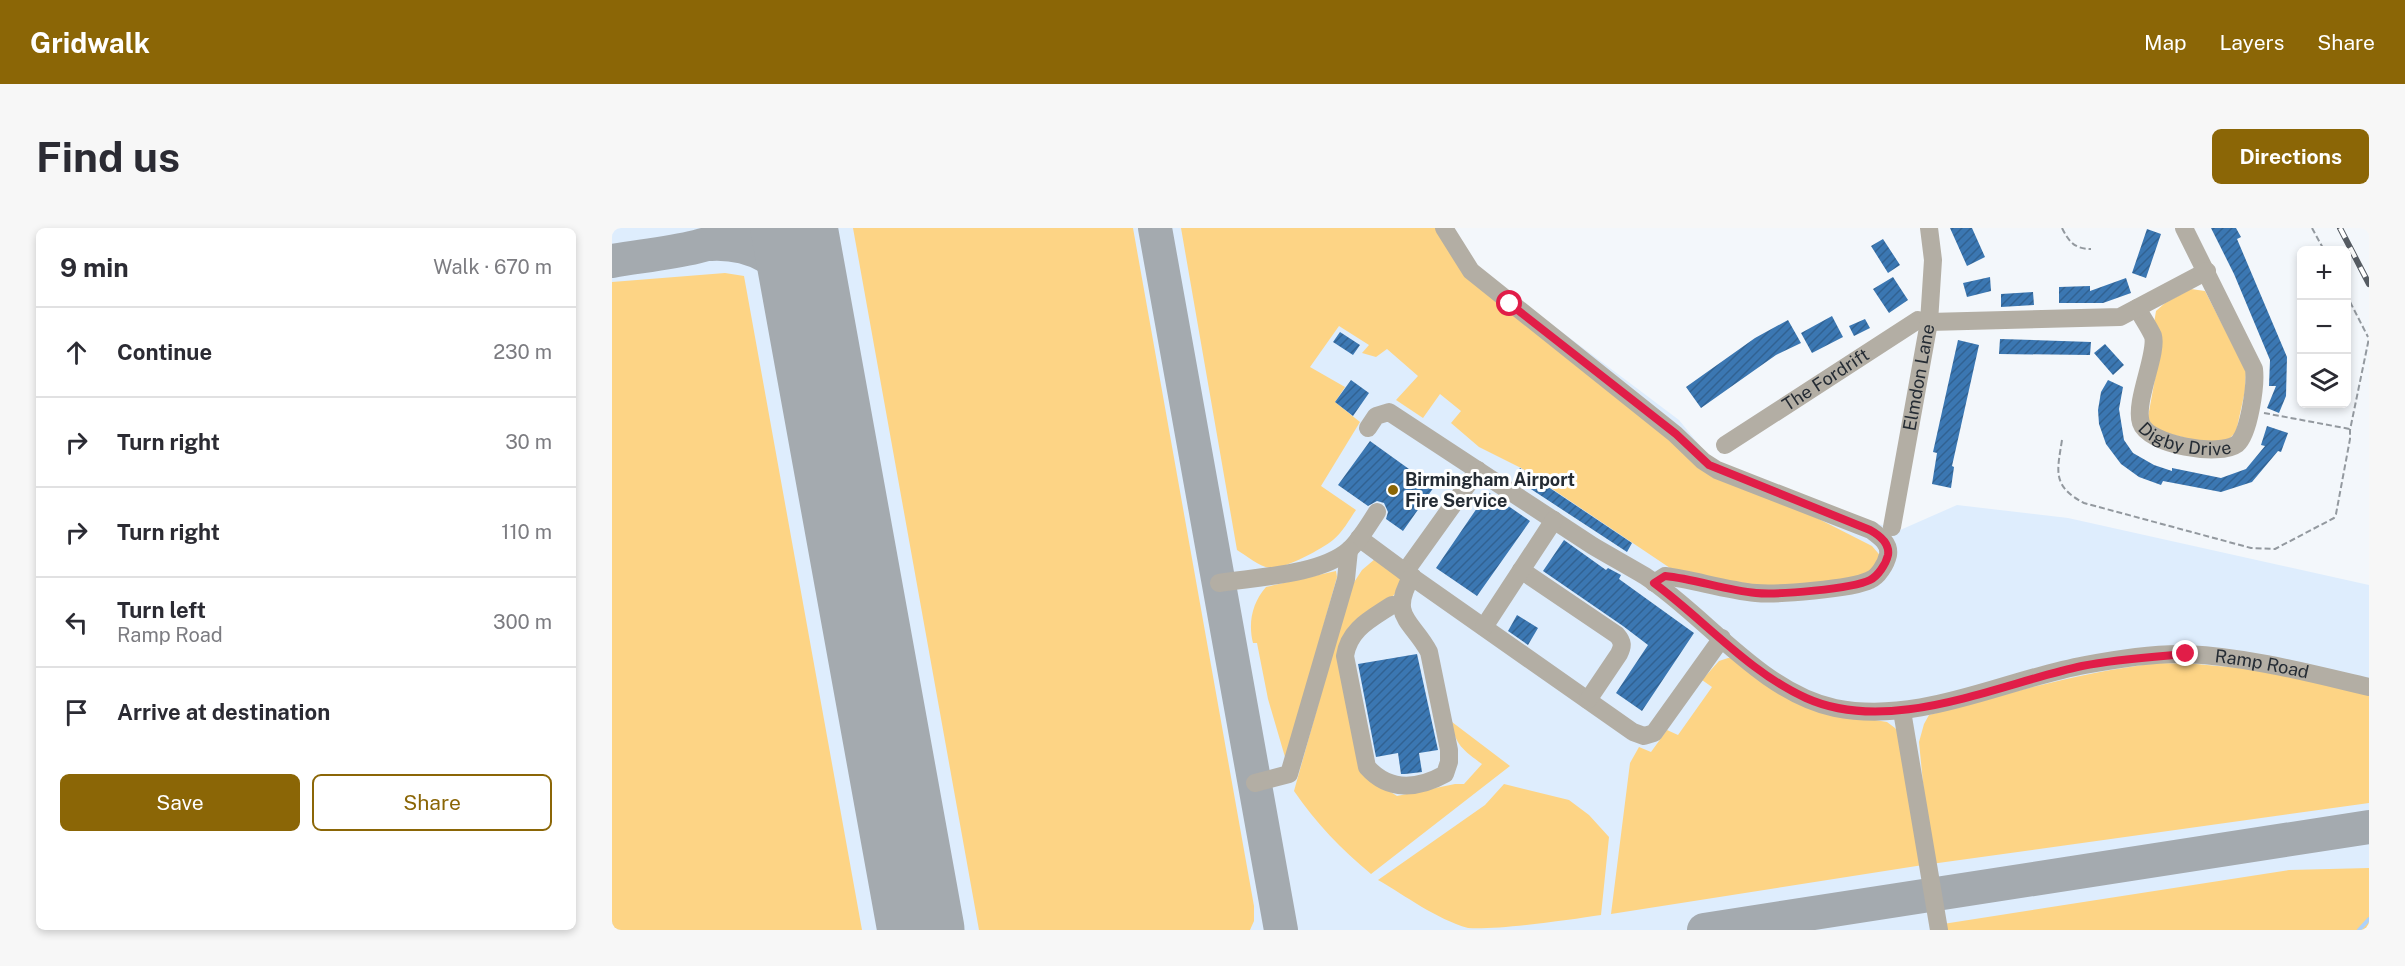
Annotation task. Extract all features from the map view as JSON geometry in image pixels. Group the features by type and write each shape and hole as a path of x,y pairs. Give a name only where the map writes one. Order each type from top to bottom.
{"street":[{"path":"1444,228 1471,271 1676,434 1703,461 1717,470 1870,530 1879,535 1888,550 1888,558 1875,577 1859,584 1765,593 1728,589 1665,576 1654,583"},
{"name":"Elmdon Lane","path":"1892,527 1929,322 1933,260 1929,228"},
{"name":"Digby Drive","path":"2137,308 2154,338 2140,408 2140,422 2147,433 2158,440 2214,451 2229,448 2238,442 2245,433 2255,379 2254,369 2184,228"},
{"path":"1929,322 2120,317 2207,271"},
{"name":"The Fordrift","path":"1725,445 1918,320 1929,322"},
{"name":"Ramp Road","path":"1368,428 1376,416 1389,412 1654,583 1780,685 1808,699 1835,708 1863,712 1902,711 2082,666 2132,658 2186,654 2283,667 2369,687"},
{"path":"1401,606 1392,605 1356,631 1348,639 1345,656 1367,767 1383,780 1402,787 1436,779 1445,774 1449,762 1449,750 1429,652 1423,640 1409,626 1401,606 1402,592 1409,574 1478,470"},
{"path":"1219,583 1309,568 1333,560 1354,544 1377,512"},
{"path":"1484,627 1554,520"},
{"path":"1354,544 1409,574 1638,735 1649,736 1654,733 1722,638"},
{"path":"1255,783 1289,774 1346,579 1354,544"},
{"path":"1521,570 1617,635 1622,641 1620,654 1588,700"},
{"path":"1902,711 1939,930"}],"path":[{"path":"2062,228 2070,242 2077,247 2091,249"},
{"path":"2312,228 2322,246"},
{"path":"2062,440 2057,472 2061,485 2070,495 2084,503 2251,548 2275,549 2334,518 2369,338 2349,300"},
{"path":"2249,410 2350,429"}],"shaded area":[{"path":"612,228 1451,228 1474,266 1679,420 1714,463 1898,531 1957,505 2068,518 2369,585 2369,930 612,930"},
{"path":"853,228 1133,228 1254,906 1254,921 1250,930 979,930"},
{"path":"1181,228 1443,228 1470,276 1708,469 1805,512 1872,546 1884,560 1860,579 1798,586 1742,585 1670,568 1521,468 1479,447 1451,423 1461,411 1440,394 1423,418 1396,400 1418,376 1387,349 1376,357 1362,353 1369,345 1339,326 1310,367 1345,387 1335,402 1360,422 1321,486 1356,510 1339,534 1320,548 1284,566 1270,568 1261,565 1237,550"},
{"path":"725,273 744,276 862,930 612,930 612,282"},
{"path":"2191,289 2205,291 2246,370 2245,391 2236,432 2226,442 2210,444 2158,431 2150,426 2148,417 2162,340 2154,323 2156,311 2165,303"},
{"path":"1375,559 1405,580 1387,603 1349,633 1367,777 1397,796 1464,784 1482,764 1458,742 1452,722 1510,766 1371,874 1330,835 1294,791 1351,587 1362,570"},
{"path":"1336,571 1337,577 1287,757 1285,757 1268,699 1257,643 1253,643 1251,628 1254,606 1266,587"},
{"path":"1735,658 1863,718 1887,722 1895,728 1902,737 1923,865 1611,914 1630,763 1639,747 1651,752 1667,730 1678,735 1712,687 1702,680 1719,661"},
{"path":"2159,663 2260,670 2369,694 2369,803 1931,864 1919,742 1929,715 2072,678"},
{"path":"1504,784 1569,800 1589,815 1609,837 1601,915 1514,926 1468,928 1433,913 1378,880 1485,805"},
{"path":"2369,868 2369,930 1944,930 1943,924 2289,870"}],"building":[{"path":"1950,228 1972,228 1985,257 1967,266"},
{"path":"2211,228 2236,228 2241,237 2237,239 2287,357 2286,396 2279,413 2267,408 2276,386 2269,386 2270,360 2234,274"},
{"path":"2147,229 2161,234 2146,278 2132,273"},
{"path":"1883,239 1900,265 1888,273 1871,246"},
{"path":"1893,277 1908,300 1889,313 1873,289"},
{"path":"1990,277 1991,291 1967,297 1963,283"},
{"path":"2126,278 2131,293 2103,303 2059,303 2059,287 2090,286 2090,291"},
{"path":"2033,292 2034,305 2001,307 2001,294"},
{"path":"1832,316 1843,337 1812,353 1801,333"},
{"path":"1865,319 1870,328 1854,336 1849,326"},
{"path":"1788,320 1801,343 1776,355 1701,408 1686,387 1755,338"},
{"path":"1340,332 1360,345 1353,355 1333,342"},
{"path":"2000,339 2091,342 2090,355 1999,354"},
{"path":"1958,340 1979,345 1952,466 1954,467 1951,488 1932,484 1937,453 1933,452"},
{"path":"2105,344 2124,365 2113,375 2094,353"},
{"path":"1351,380 1369,393 1353,416 1335,402"},
{"path":"2108,380 2123,387 2119,409 2124,440 2133,453 2154,465 2172,471 2172,468 2221,478 2246,469 2265,446 2261,445 2267,426 2288,433 2281,452 2278,451 2252,482 2221,492 2163,481 2161,485 2139,477 2121,464 2106,444 2099,424 2098,410 2101,392"},
{"path":"1370,441 1434,487 1403,531 1386,519 1388,512 1384,503 1377,501 1368,506 1338,485"},
{"path":"1520,468 1632,543 1627,552 1514,478"},
{"path":"1488,492 1530,521 1477,596 1436,568"},
{"path":"1564,540 1606,570 1608,568 1621,575 1619,579 1694,633 1642,711 1616,693 1648,645 1543,571"},
{"path":"1517,615 1538,628 1528,645 1508,631"},
{"path":"1417,654 1438,750 1419,753 1422,772 1401,774 1398,753 1376,757 1358,664"}],"waterway":[{"path":"2359,930 2369,919"}],"taxiway":[{"path":"612,261 698,246 743,228"},
{"path":"1155,228 1281,930"},
{"path":"711,244 740,246 767,256 789,274 807,298"},
{"path":"1704,930 2369,827"}],"runway":[{"path":"794,228 921,930"}],"railway":[{"path":"2340,228 2369,284"}],"place":[{"name":"Birmingham Airport Fire Service","path":"1393,490"}],"route":[{"path":"1510,304 1676,434 1709,465 1870,530 1886,543 1888,558 1883,567 1875,577 1859,584 1793,592 1758,593 1665,576 1654,583 1780,685 1808,699 1835,708 1863,712 1898,712 2082,666 2132,658 2186,654"}]}
